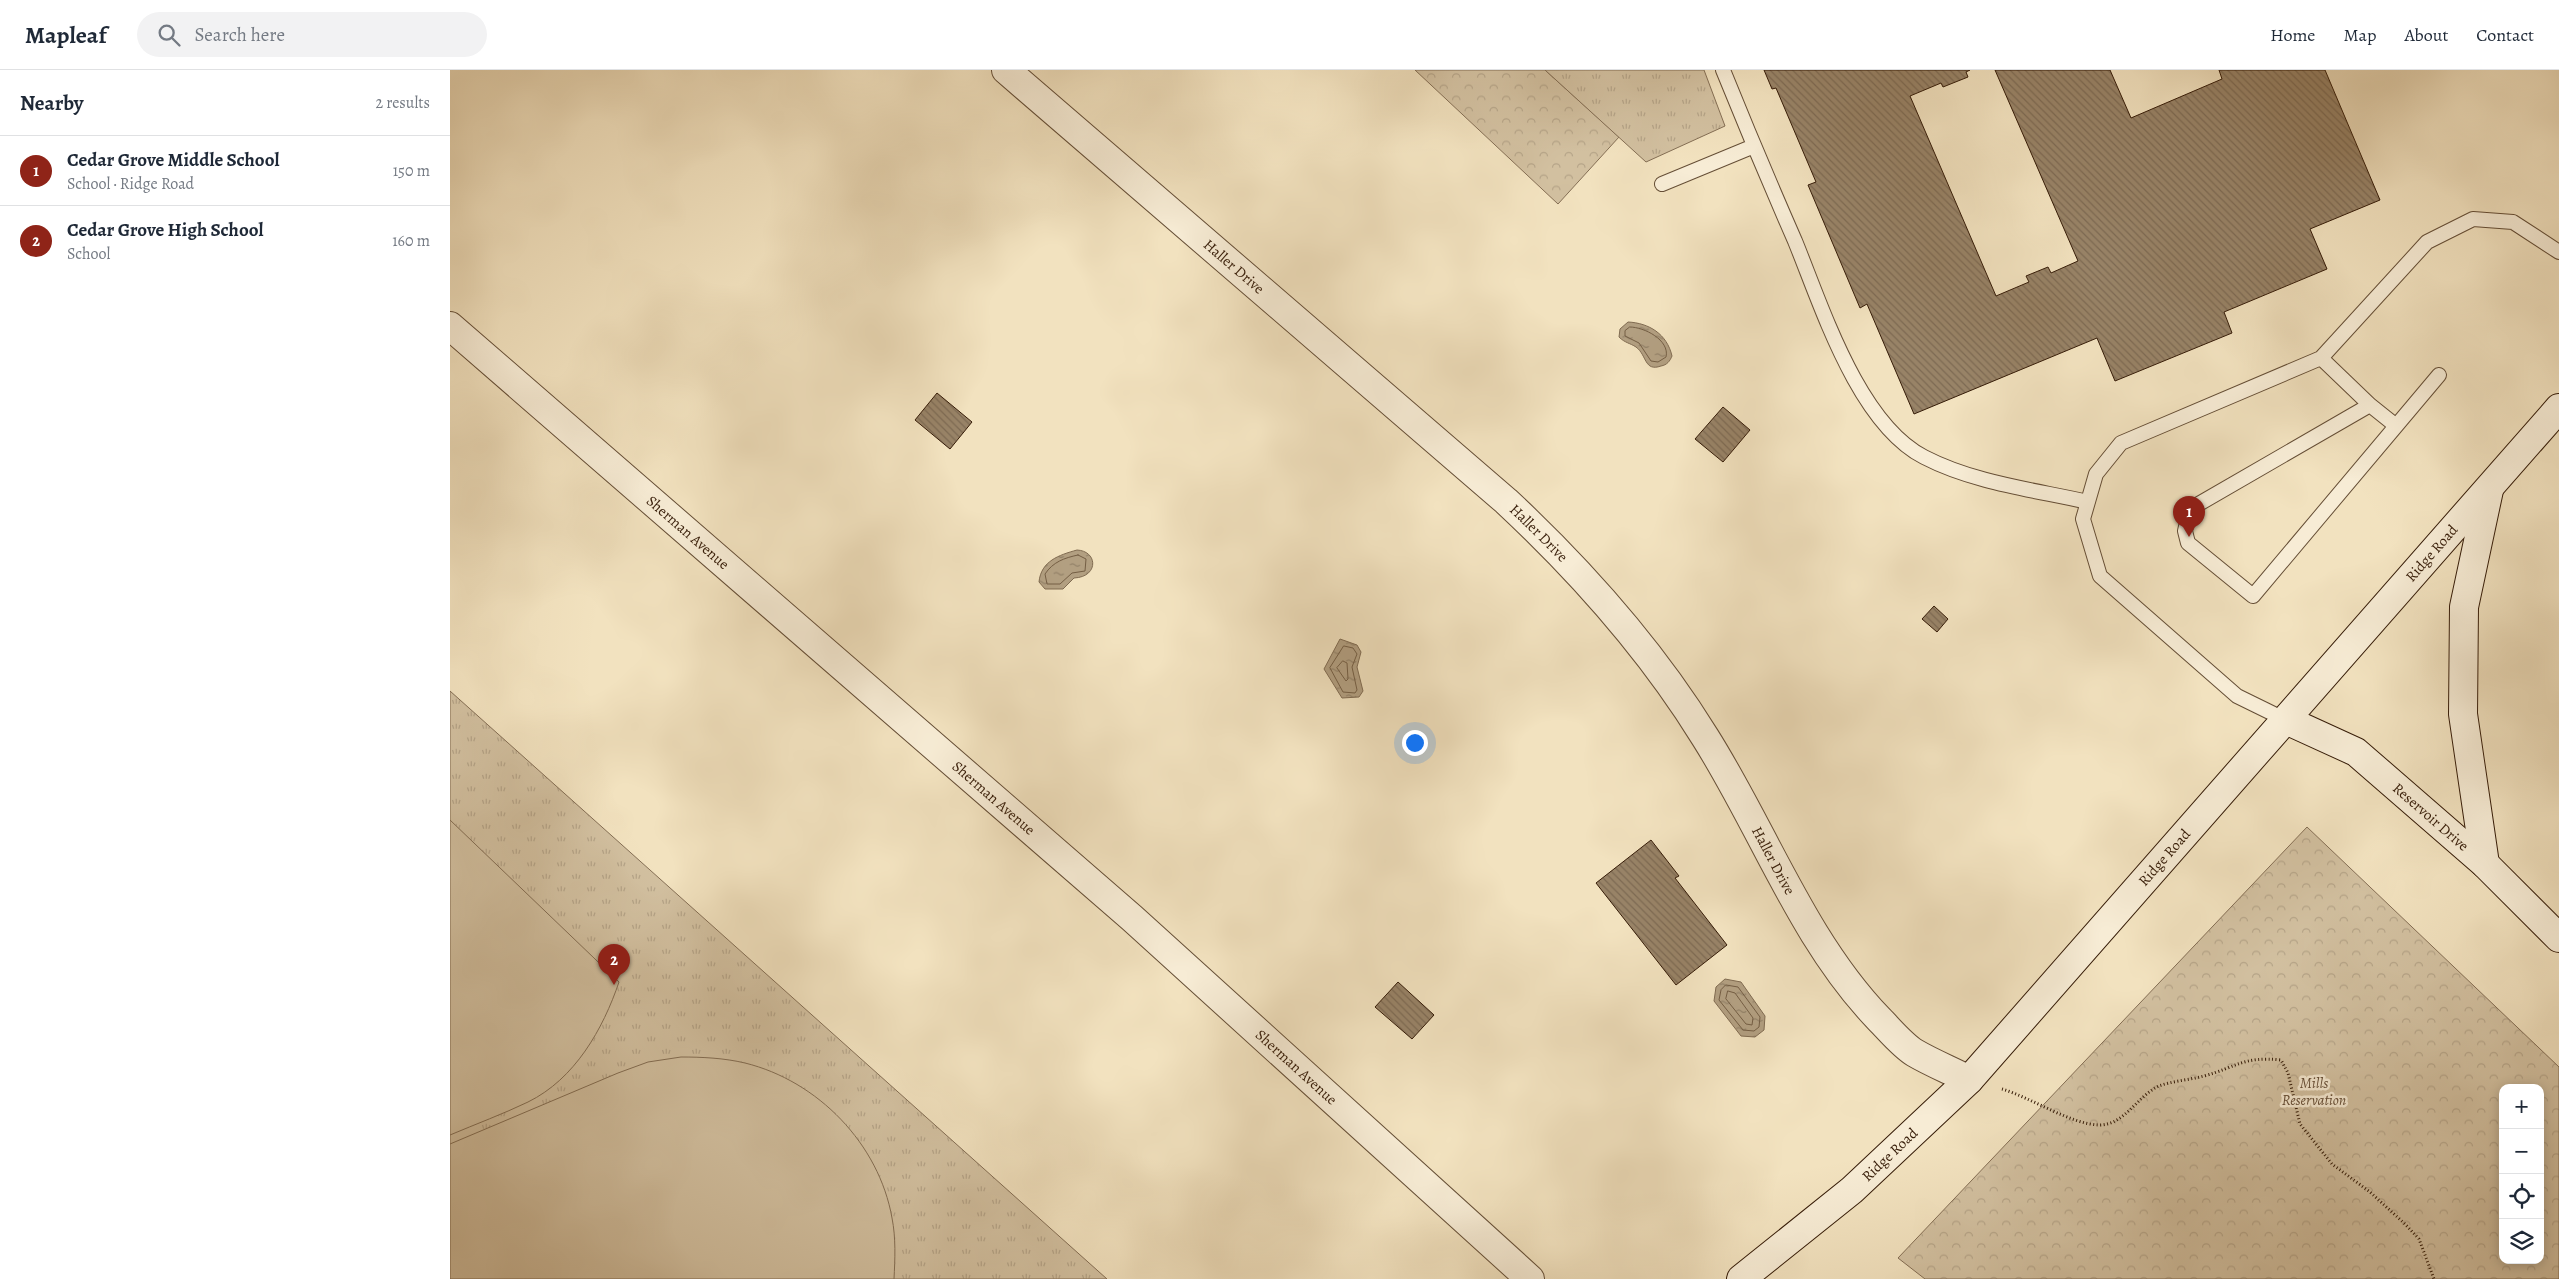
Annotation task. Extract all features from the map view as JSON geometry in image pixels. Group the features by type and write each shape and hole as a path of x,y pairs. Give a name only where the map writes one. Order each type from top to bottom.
{"street":[{"name":"Haller Drive","path":"1006,70 1506,501 1553,545 1640,642 1674,689 1735,787 1816,937 1842,976 1864,1003 1914,1052 1969,1080"},
{"name":"Sherman Avenue","path":"450,326 1132,918 1530,1279"},
{"name":"Ridge Road","path":"1741,1279 1852,1190 1969,1080 2559,408"},
{"path":"2485,864 2463,714 2464,617 2489,487"},
{"name":"Reservoir Drive","path":"2286,720 2356,752 2485,864 2559,938"}],"lane":[{"path":"1722,70 1851,375 1882,422 1906,444 1924,457 1954,469 1998,482 2088,502"},
{"path":"1662,184 1754,146"},
{"path":"2286,720 2237,696 2100,576 2083,519 2096,474 2121,443 2321,358 2427,242 2473,219 2513,222 2559,252"},
{"path":"2321,358 2370,405 2395,425"},
{"path":"2370,405 2190,509 2185,531 2188,544 2252,596 2439,374"}],"path":[{"path":"1969,1080 2021,1095 2083,1123 2101,1125 2124,1116 2158,1086 2206,1076 2238,1062 2260,1058 2281,1060 2288,1073 2300,1124 2332,1164 2370,1192 2419,1239 2434,1279"}],"green space":[{"path":"1415,70 1545,70 1619,137 1558,204"},
{"path":"1545,70 1704,70 1725,126 1646,162"},
{"path":"450,691 1107,1279 450,1279"},
{"path":"450,820 619,982 596,1035 560,1080 528,1102 450,1135"},
{"name":"Mills Reservation","path":"2307,827 2559,1067 2559,1279 1925,1279 1898,1258"},
{"path":"681,1057 729,1060 772,1072 797,1084 820,1100 841,1120 859,1141 874,1165 885,1191 894,1233 894,1279 450,1279 450,1144 618,1073 648,1062"}],"water":[{"path":"1628,322 1650,327 1656,331 1670,348 1672,356 1670,360 1663,365 1651,367 1640,350 1619,337 1620,329"},
{"path":"1077,550 1084,551 1092,559 1093,564 1088,573 1082,577 1074,578 1063,589 1045,589 1039,582 1040,575 1047,564 1064,554"},
{"path":"1340,639 1357,645 1361,652 1357,667 1363,691 1359,697 1342,698 1324,669"},
{"path":"1725,979 1741,982 1765,1016 1764,1030 1755,1037 1741,1036 1714,1001 1716,987"}],"building":[{"path":"1764,70 1970,70 1966,72 1968,77 1943,87 1941,83 1910,96 1996,296 2029,282 2026,276 2048,267 2051,273 2078,261 1995,70 2110,70 2131,118 2222,79 2219,70 2325,70 2380,200 2310,229 2327,269 2224,312 2232,333 2115,381 2097,338 1914,414 1867,304 1860,308 1808,185 1816,182 1776,88 1772,89"},
{"path":"937,393 972,422 950,449 915,420"},
{"path":"1723,407 1750,430 1723,462 1695,439"},
{"path":"1934,606 1948,619 1937,632 1922,619"},
{"path":"1651,840 1679,876 1675,878 1727,945 1676,985 1596,883"},
{"path":"1398,982 1434,1015 1412,1039 1375,1007"}],"place":[{"name":"Cedar Grove Middle School","path":"2189,537"},
{"name":"Cedar Grove High School","path":"614,985"}]}
